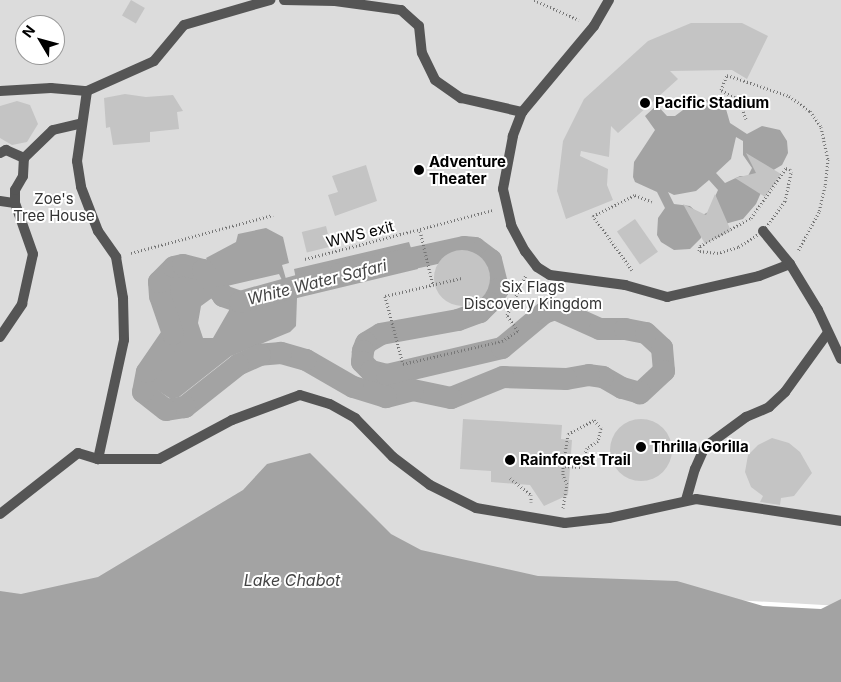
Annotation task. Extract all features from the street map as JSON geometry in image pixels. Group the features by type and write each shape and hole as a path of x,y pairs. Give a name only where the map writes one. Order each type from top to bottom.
{"street":[{"path":"0,91 51,88 87,91 154,61 184,25 270,0"},
{"path":"284,0 335,1 401,10 418,26 422,53 435,80 461,98 522,112"},
{"path":"609,0 594,26 522,112 506,165 503,189 511,225 530,258 550,275 625,285 667,296 759,276 790,264"},
{"path":"87,91 80,124 77,161 81,187 98,231 116,256 123,298 124,340 98,459"},
{"path":"0,337 22,304 33,254 15,203 15,190 23,176 24,158 53,130 80,124"},
{"path":"0,153 6,150 24,158"},
{"path":"0,201 15,203"},
{"path":"763,232 790,264 818,310 827,334 841,359"},
{"path":"686,500 695,469 705,447 786,392 827,334"},
{"path":"0,514 78,453 98,459 159,459 232,420 300,395 330,404 355,418 392,457 430,485 476,508 559,522 609,518 696,499 841,521"}],"path":[{"path":"534,0 594,26"},
{"path":"746,119 738,100 721,90 727,75 799,102 821,127 826,142 826,186 819,212 790,264"},
{"path":"699,251 700,246 751,218 781,173 790,169"},
{"path":"639,273 623,261 593,216 635,195 652,202"},
{"name":"WWS exit","path":"305,259 420,231 507,206"},
{"path":"116,256 274,215"},
{"path":"420,231 433,285"},
{"path":"461,278 384,296 403,364 502,341 518,331 507,315 526,276 530,258"},
{"path":"559,522 567,484 563,475 564,466 568,434 594,420 600,428 598,441 587,448 580,467 564,466"},
{"path":"510,478 531,495 531,518"}],"green space":[{"name":"Six Flags Discovery Kingdom","path":"0,0 841,0 841,606 432,583 0,624"}],"water":[{"path":"713,98 724,102 730,123 747,134 762,126 780,130 787,141 788,153 782,165 770,172 756,204 743,219 703,230 701,238 690,249 674,250 661,242 657,235 658,218 665,208 657,192 635,182 633,177 634,162 655,130 645,116 657,105 667,116 675,116 691,104","holes":["736,137 743,141 743,155 752,168 748,176 740,176 725,183 716,173 731,159","709,180 718,190 708,212 701,216 690,206 674,204 668,192 674,195 696,191"]},
{"path":"266,228 283,237 289,263 282,265 286,279 282,280 279,274 227,286 220,282 206,258 236,242 238,234"},
{"path":"409,242 418,269 297,298 296,326 290,332 231,356 179,397 171,399 154,388 151,378 176,340 177,321 168,285 171,278 183,270 195,273 212,298 201,306 198,323 203,338 213,338 239,293 296,279 294,269"},
{"name":"Lake Chabot","path":"310,453 391,534 421,550 538,576 677,581 763,606 821,609 841,599 841,682 0,682 0,591 21,594 98,577 243,490 267,464"}],"building":[{"path":"131,0 145,8 136,24 122,16"},
{"path":"691,23 742,23 768,36 747,79 732,70 670,71 678,79 618,133 611,126 609,157 581,151 580,156 608,169 607,185 613,200 566,219 557,191 563,141 584,99 648,41"},
{"path":"125,94 146,97 173,95 183,111 177,112 179,129 150,132 150,142 113,145 110,127 106,128 104,98"},
{"path":"17,101 30,105 38,124 27,142 12,145 0,138 0,106"},
{"path":"746,153 781,174 765,197 735,178 756,173"},
{"path":"366,165 377,201 335,216 328,195 338,192 332,176"},
{"path":"715,194 731,231 705,244 683,204 706,215"},
{"path":"635,219 658,252 640,264 617,232"},
{"path":"326,226 331,246 307,252 302,232"},
{"path":"462,250 477,255 485,263 490,278 485,293 477,301 462,306 447,301 439,293 434,278 439,263 447,255"},
{"name":"Rainforest Trail","path":"463,419 562,425 561,439 572,440 568,495 544,506 530,485 491,482 491,471 460,469"},
{"name":"Thrilla Gorilla","path":"635,419 647,419 663,428 670,438 672,450 670,462 663,472 647,481 635,481 624,476 615,467 610,456 610,444 615,433 624,424"},
{"path":"772,438 789,443 800,452 812,473 794,496 781,498 780,505 760,502 763,496 751,487 745,472 748,455 758,445"}],"waterway":[{"name":"White Water Safari","path":"464,247 475,248 491,260 498,289 489,303 480,312 458,320 381,334 366,343 363,351 362,362 371,371 387,375 502,348 544,313 555,309 600,329 625,329 646,333 662,348 664,371 640,393 622,388 603,377 589,375 566,379 503,377 451,398 413,390 386,397 353,387 306,360 281,353 260,355 238,365 185,407 166,410 143,392 147,372 173,334 160,296 159,282 174,267 183,265 203,270 223,296 240,302 340,274 464,247"}],"place":[{"name":"Pacific Stadium","path":"645,103"},
{"name":"Adventure Theater","path":"419,170"},
{"name":"Thrilla Gorilla","path":"641,447"},
{"name":"Rainforest Trail","path":"510,460"}],"park label":[{"name":"Zoe's Tree House","path":"54,206"}]}
